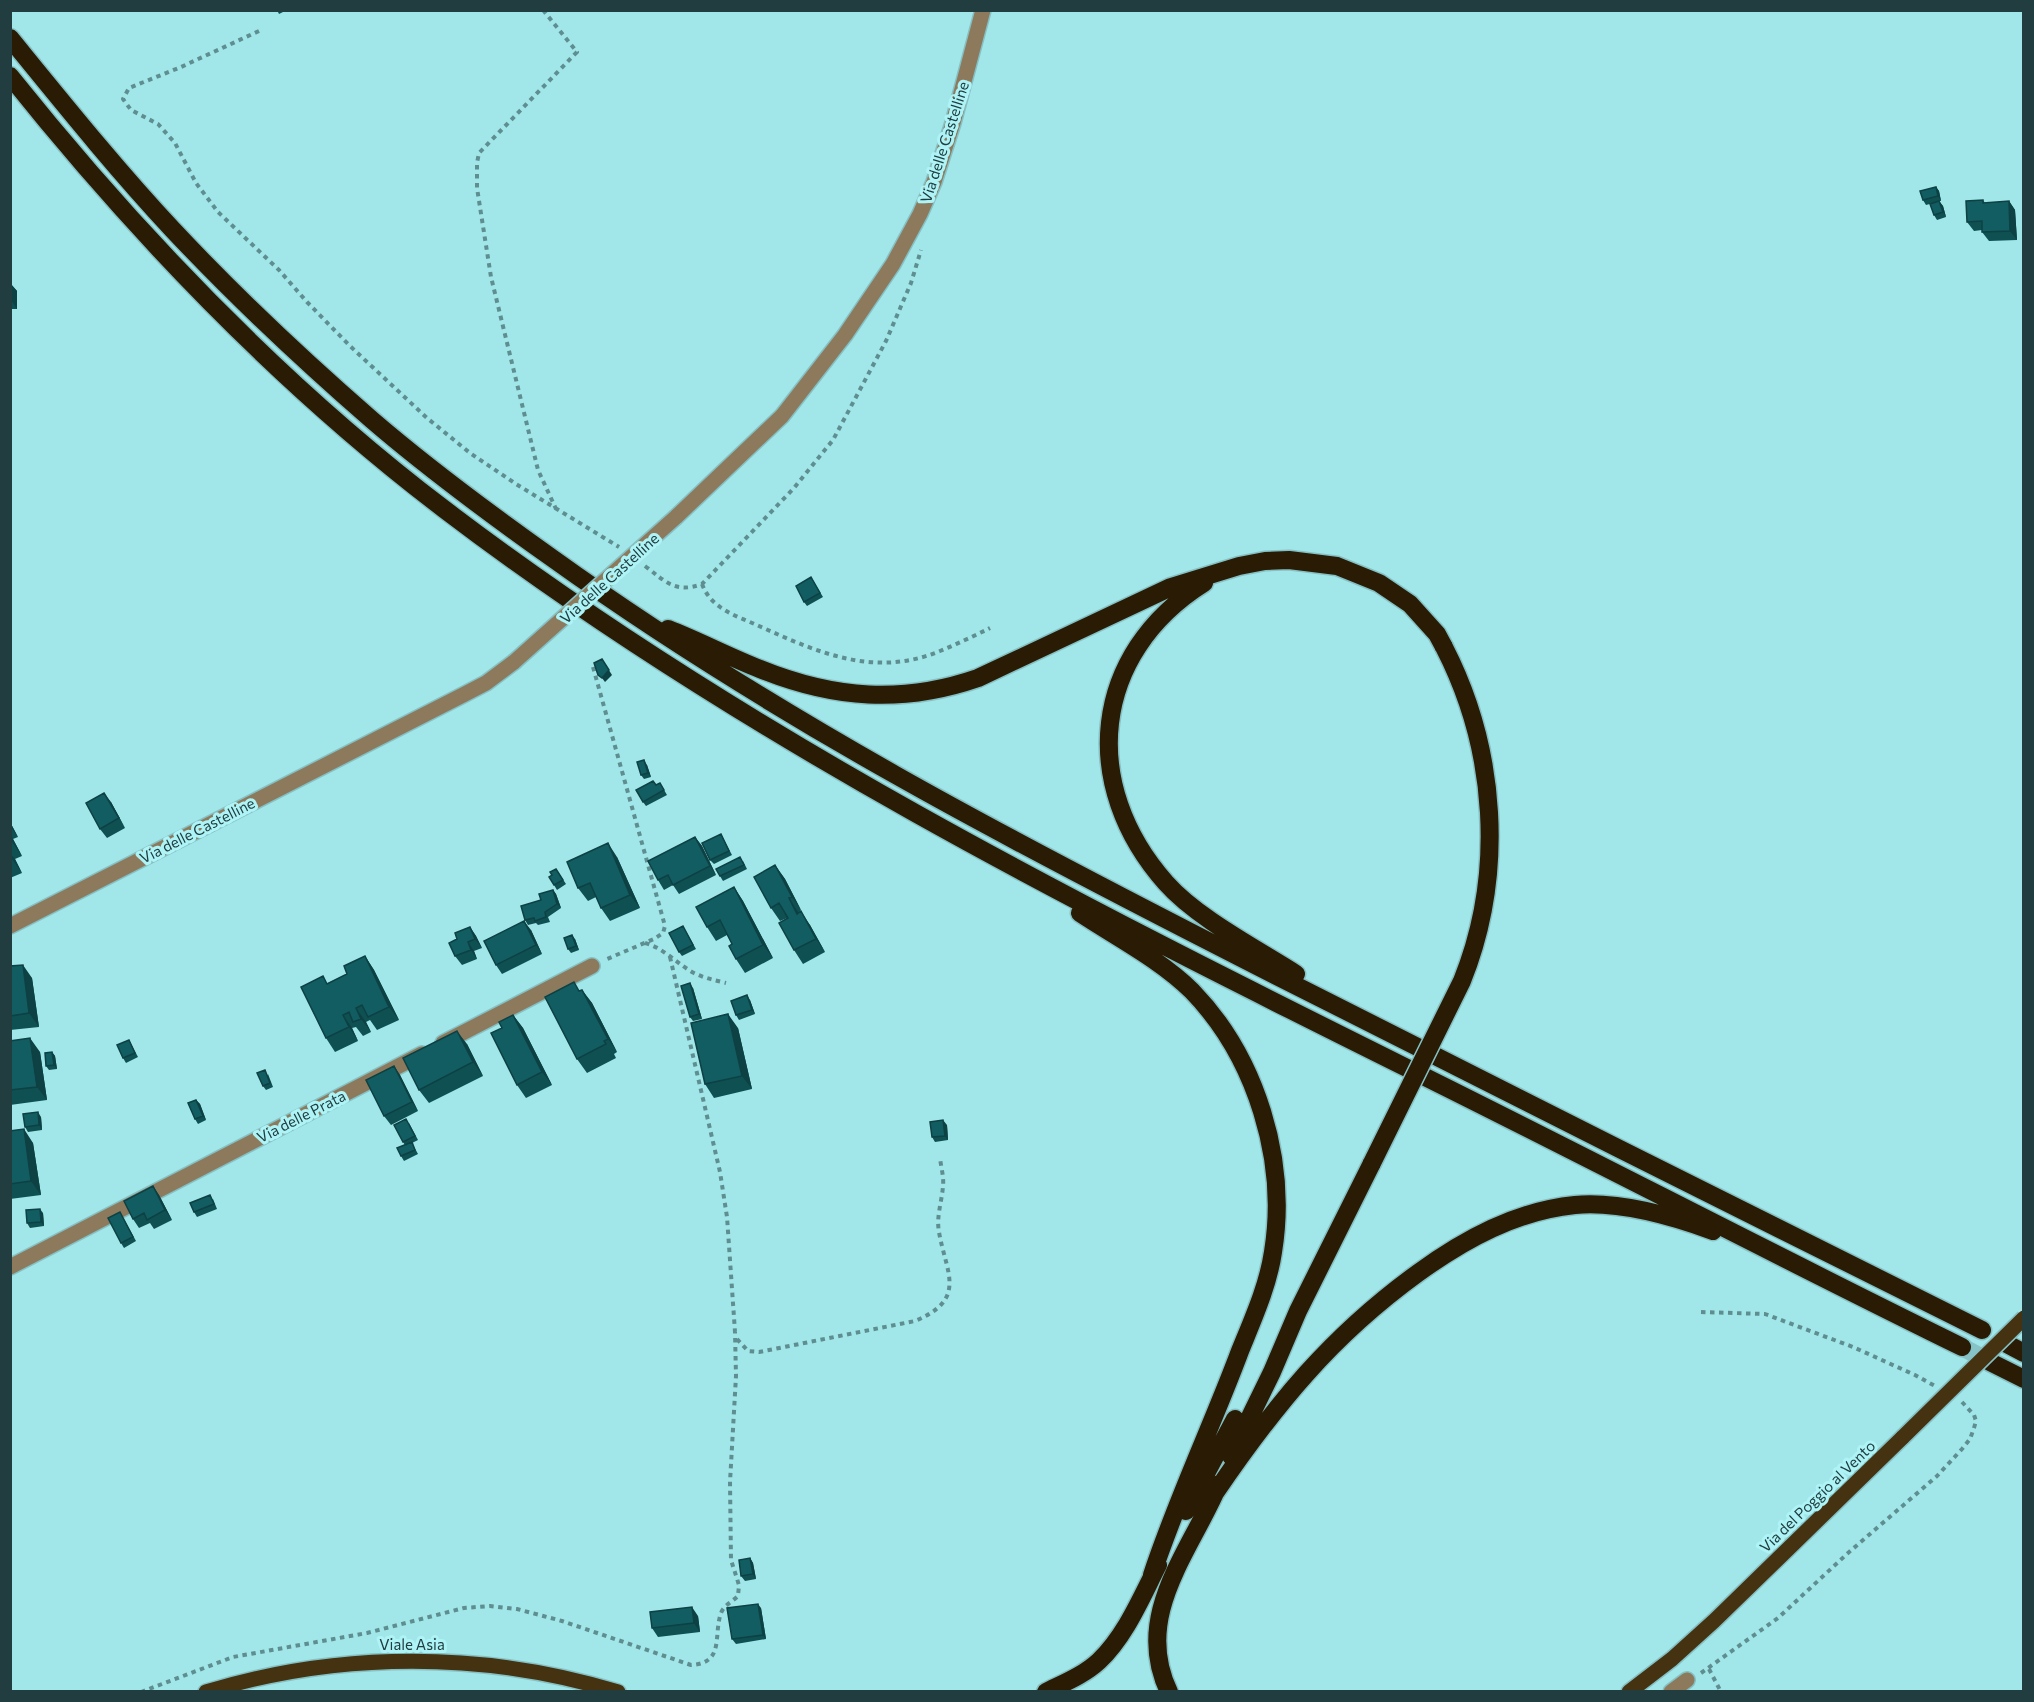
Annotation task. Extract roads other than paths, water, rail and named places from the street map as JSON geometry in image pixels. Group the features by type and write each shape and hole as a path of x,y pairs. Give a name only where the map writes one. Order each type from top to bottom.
{"highway":[{"path":"10,38 87,132 172,229 295,350 373,421 523,537 630,613 732,680 939,801 1122,897 1982,1330"},
{"path":"10,76 66,146 213,306 289,378 440,506 541,581 670,668 788,741 993,856 1303,1016 1962,1347"},
{"path":"630,613 707,644 747,664 819,689 871,696 899,695 955,686 978,678 1171,587 1239,566 1265,561 1289,560 1337,566 1360,574 1395,593 1425,620 1444,647 1472,711 1479,736 1486,779 1490,844 1486,888 1472,957 1298,1311 1215,1493 1170,1580 1158,1621 1158,1657 1168,1692"},
{"path":"1220,573 1191,591 1166,611 1152,625 1128,662 1119,682 1109,723 1108,743 1115,790 1137,842 1166,883 1182,898 1208,918 1384,1030"},
{"path":"993,856 1172,974 1191,991 1212,1015 1239,1056 1252,1082 1269,1131 1275,1178 1275,1218 1273,1251 1265,1283 1226,1389 1168,1528 1152,1575"},
{"path":"1215,1493 1255,1434 1322,1356 1358,1320 1433,1262 1490,1228 1539,1211 1575,1205 1602,1205 1649,1212 1702,1227 1780,1255"},
{"path":"1046,1692 1077,1677 1099,1661 1120,1635 1261,1371 1298,1311"},
{"path":"1990,1362 2024,1379"}],"main road":[{"name":"Via del Poggio al Vento","path":"1629,1692 1672,1659 1714,1621 2024,1318"},
{"name":"Viale Asia","path":"206,1692 251,1678 338,1664 420,1661 481,1664 553,1674 618,1692"}],"street":[{"name":"Via delle Castelline","path":"10,926 486,683 514,662 676,517 782,416 845,335 893,264 934,182 983,10"},
{"name":"Via delle Prata","path":"10,1267 592,966"},
{"path":"1671,1692 1687,1680"}],"tunnel":[{"path":"1962,1347 1990,1362"}]}
